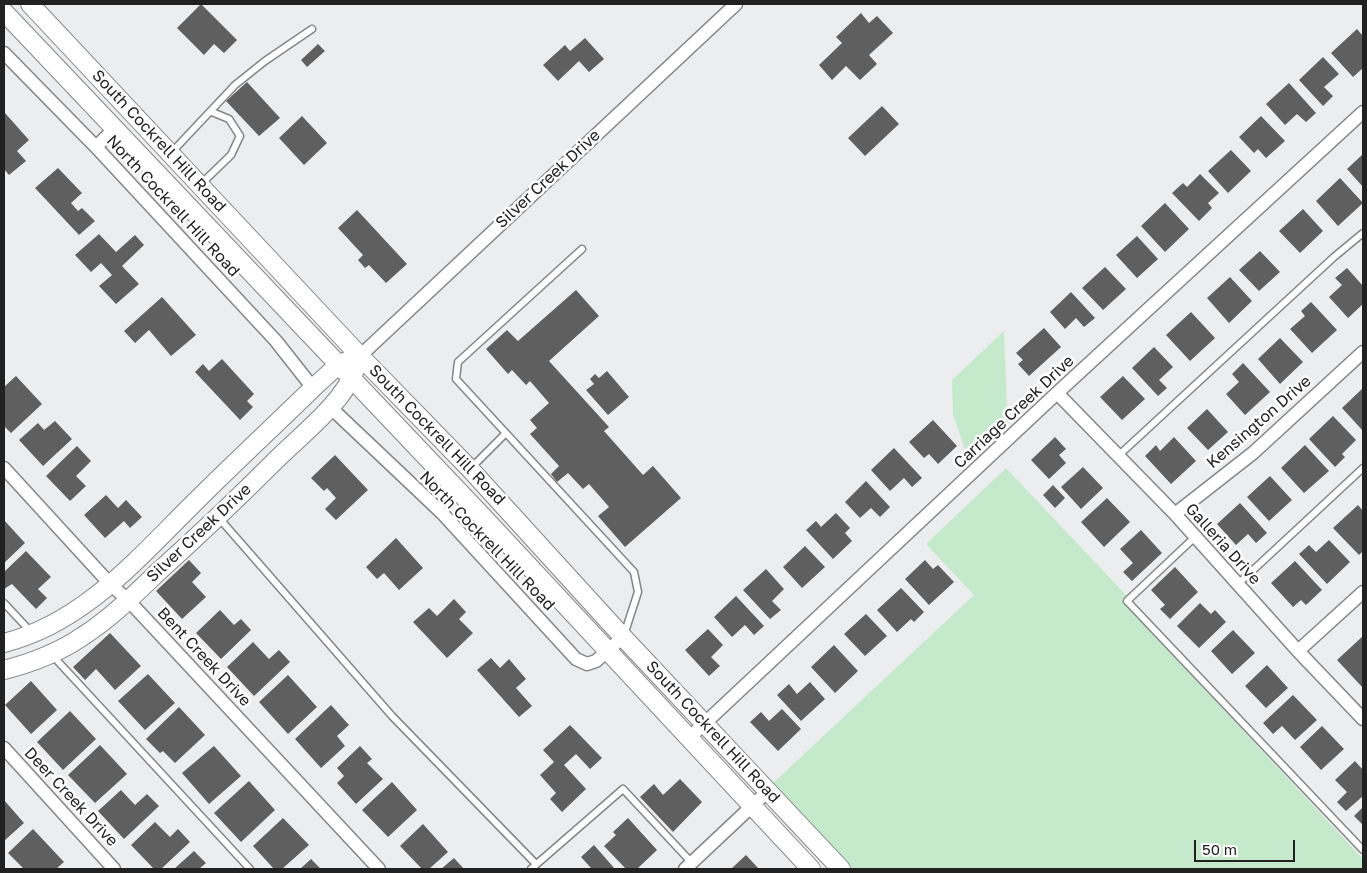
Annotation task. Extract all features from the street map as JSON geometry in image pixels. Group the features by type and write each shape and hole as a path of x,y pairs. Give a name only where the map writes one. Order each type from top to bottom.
{"main road":[{"name":"South Cockrell Hill Road","path":"30,4 360,356 470,468 623,636 841,869"},
{"name":"South Cockrell Hill Road","path":"4,12 812,869"},
{"name":"Silver Creek Drive","path":"4,643 61,621 111,585 338,365 360,356"},
{"name":"Silver Creek Drive","path":"4,670 28,664 81,637 105,621 218,517 330,407 352,380 360,356"}],"street":[{"name":"Silver Creek Drive","path":"360,356 736,4"},
{"name":"North Cockrell Hill Road","path":"4,53 96,147 276,341 313,388"},
{"name":"Carriage Creek Drive","path":"689,738 1057,393 1363,112"},
{"path":"96,147 114,129"},
{"name":"Kensington Drive","path":"1174,514 1253,453 1363,352"},
{"name":"Galleria Drive","path":"1057,393 1174,514 1298,651 1363,719"},
{"name":"North Cockrell Hill Road","path":"330,407 442,513 576,659 587,664 596,661 623,636"},
{"name":"Bent Creek Drive","path":"4,468 111,585 128,600 379,869"},
{"path":"1298,651 1363,592"},
{"name":"Deer Creek Drive","path":"4,748 114,869"},
{"path":"688,866 768,791"}],"lane":[{"path":"171,153 236,85 265,61 312,29"},
{"path":"200,184 231,155 240,136 229,119 212,112"},
{"path":"1118,456 1334,257 1363,233"},
{"path":"582,249 458,362 456,379 634,572 638,592 623,636"},
{"path":"470,468 506,433"},
{"path":"1238,584 1363,468"},
{"path":"218,517 392,716 534,867 623,789 688,866"},
{"path":"1195,537 1127,601 1363,850"},
{"path":"4,603 33,633"},
{"path":"50,653 250,869"}],"green space":[{"path":"1004,331 1007,405 1012,420 969,461 953,415 952,380"},
{"path":"1006,468 1127,596 1123,602 1363,859 1363,869 851,869 771,785 974,595 926,544"}],"building":[{"path":"201,4 237,40 224,53 214,44 204,55 177,28"},
{"path":"861,13 869,23 877,16 893,33 869,55 877,64 860,80 846,66 832,80 819,65 842,43 836,37"},
{"path":"1357,29 1363,36 1363,68 1353,77 1331,53"},
{"path":"585,38 604,59 589,72 579,61 558,81 543,65 565,45 570,51"},
{"path":"318,44 325,51 307,67 301,60"},
{"path":"1323,57 1339,74 1324,87 1333,96 1323,106 1299,80"},
{"path":"247,82 280,118 259,136 226,101"},
{"path":"1289,83 1316,113 1306,122 1297,114 1285,125 1266,104"},
{"path":"882,106 899,124 865,156 848,138"},
{"path":"5,113 29,140 17,151 26,161 9,175 4,169"},
{"path":"302,116 327,143 304,165 279,138"},
{"path":"1261,116 1285,141 1266,158 1258,149 1254,153 1239,137"},
{"path":"1231,150 1251,171 1228,193 1208,171"},
{"path":"1363,154 1363,187 1347,169"},
{"path":"58,168 82,193 71,203 78,211 82,208 95,221 79,235 35,188"},
{"path":"1200,174 1219,193 1208,203 1212,208 1199,221 1172,193 1183,183 1187,187"},
{"path":"1340,178 1363,203 1338,226 1316,201"},
{"path":"1165,203 1189,229 1165,252 1141,226"},
{"path":"1303,209 1323,231 1300,253 1279,231"},
{"path":"357,210 407,264 386,283 369,265 365,268 358,260 363,255 338,228"},
{"path":"99,234 116,252 135,235 144,245 122,266 139,284 116,304 99,286 112,275 101,263 91,272 75,255"},
{"path":"1137,236 1158,259 1137,278 1116,255"},
{"path":"1260,251 1280,272 1259,291 1239,270"},
{"path":"1105,267 1126,289 1103,310 1082,288"},
{"path":"1347,268 1363,286 1363,304 1348,318 1329,297 1342,285 1335,278"},
{"path":"1230,277 1252,301 1229,323 1207,298"},
{"path":"576,290 599,316 549,361 609,427 604,431 643,475 653,466 681,498 625,547 598,516 609,507 589,484 583,489 568,473 557,482 551,474 559,466 530,434 537,428 530,420 549,403 530,381 526,385 512,370 508,374 486,349 507,330 518,341"},
{"path":"1071,292 1095,318 1084,327 1076,318 1065,329 1050,312"},
{"path":"162,297 196,335 171,356 149,330 135,343 124,331"},
{"path":"1311,302 1337,330 1312,353 1290,329 1305,316 1301,311"},
{"path":"1191,312 1215,338 1190,361 1166,335"},
{"path":"1044,328 1061,347 1029,376 1018,364 1023,360 1016,353"},
{"path":"1280,338 1303,362 1280,384 1258,359"},
{"path":"1154,347 1173,367 1159,380 1167,388 1158,396 1132,368"},
{"path":"222,359 254,394 247,401 253,407 240,420 195,372 203,364 209,371"},
{"path":"1243,363 1270,392 1245,415 1226,394 1239,382 1232,374"},
{"path":"607,371 629,397 608,415 586,390 594,384 590,379 595,374 599,378"},
{"path":"16,376 42,404 11,433 4,426 4,387"},
{"path":"1123,376 1145,399 1122,420 1100,397"},
{"path":"1363,388 1363,431 1342,408"},
{"path":"1207,409 1228,432 1208,450 1187,428"},
{"path":"1333,416 1356,440 1342,454 1345,457 1335,467 1309,439"},
{"path":"933,420 957,446 938,464 929,454 924,458 909,442"},
{"path":"55,421 72,439 43,466 19,440 38,423 44,430"},
{"path":"1055,437 1066,449 1059,455 1066,463 1049,479 1031,460"},
{"path":"1174,437 1196,461 1171,484 1145,456 1156,445 1160,451"},
{"path":"1305,445 1329,471 1304,493 1281,468"},
{"path":"77,446 91,461 76,476 86,486 70,501 46,476"},
{"path":"894,448 922,478 912,487 904,478 890,491 871,470"},
{"path":"335,455 368,490 336,520 325,509 336,498 327,488 324,491 311,478"},
{"path":"1083,467 1103,488 1081,509 1061,487"},
{"path":"1270,476 1292,500 1269,521 1247,497"},
{"path":"866,481 890,507 880,517 871,508 860,518 845,502"},
{"path":"1053,485 1065,498 1055,508 1043,495"},
{"path":"106,495 118,508 126,500 142,517 130,528 124,521 105,538 84,515"},
{"path":"1107,498 1130,522 1104,547 1081,522"},
{"path":"1240,503 1267,533 1256,543 1248,534 1236,545 1217,524"},
{"path":"1358,505 1363,511 1363,551 1359,555 1333,528"},
{"path":"836,513 850,528 845,533 852,541 833,559 806,530 816,521 821,527"},
{"path":"4,520 25,543 4,563"},
{"path":"1141,530 1162,553 1132,581 1123,572 1133,563 1120,549"},
{"path":"396,538 423,568 399,590 384,573 377,579 366,567"},
{"path":"1329,540 1350,562 1327,584 1299,554 1309,545 1316,552"},
{"path":"805,546 825,567 802,588 783,567"},
{"path":"26,551 51,577 38,589 47,598 36,609 12,584 4,589 4,572"},
{"path":"189,560 201,573 192,582 206,597 182,619 156,591"},
{"path":"925,560 933,569 938,565 954,582 929,605 905,579"},
{"path":"1295,561 1322,590 1306,605 1301,600 1293,607 1271,583"},
{"path":"1175,567 1198,592 1170,619 1160,609 1165,605 1151,590"},
{"path":"766,569 784,589 772,601 781,610 770,619 743,590"},
{"path":"901,588 924,612 914,622 911,619 897,632 877,610"},
{"path":"736,596 764,626 754,635 745,625 732,637 714,617"},
{"path":"454,599 466,612 459,619 473,633 447,658 413,622 429,608 437,616"},
{"path":"1200,603 1211,614 1215,610 1226,622 1199,648 1177,626"},
{"path":"220,610 234,625 241,619 251,630 221,659 196,633"},
{"path":"866,614 887,636 865,656 844,634"},
{"path":"708,629 723,645 711,657 720,666 709,676 685,650"},
{"path":"1233,630 1255,653 1232,674 1211,651"},
{"path":"110,633 141,666 115,690 96,669 85,680 73,667"},
{"path":"1363,636 1363,688 1337,660"},
{"path":"253,642 269,659 279,650 290,662 254,696 227,667"},
{"path":"834,645 858,671 835,693 811,667"},
{"path":"491,658 500,668 509,659 526,679 516,688 532,706 519,717 477,670"},
{"path":"1267,665 1288,688 1266,708 1245,686"},
{"path":"148,674 175,703 145,730 118,701"},
{"path":"288,675 317,707 288,734 259,702"},
{"path":"31,681 57,710 31,734 5,705"},
{"path":"810,682 825,699 801,721 777,695 789,684 797,694"},
{"path":"1293,695 1317,720 1295,740 1282,726 1273,734 1263,723"},
{"path":"331,705 349,725 337,736 345,746 321,768 295,739"},
{"path":"179,707 205,735 175,763 163,751 160,753 146,739"},
{"path":"782,709 801,729 778,751 750,722 761,712 769,721"},
{"path":"70,711 96,739 63,770 37,742"},
{"path":"570,725 602,758 590,769 576,754 564,765 586,789 562,812 550,799 556,793 540,775 554,762 543,750"},
{"path":"1322,726 1344,749 1321,770 1300,747"},
{"path":"100,745 127,774 95,803 68,775"},
{"path":"214,746 241,776 209,804 182,773"},
{"path":"360,746 372,759 367,763 383,779 356,804 337,783 344,776 337,768"},
{"path":"1355,761 1363,770 1363,796 1346,811 1337,802 1347,792 1335,780"},
{"path":"680,779 702,802 673,832 640,797 654,784 663,795"},
{"path":"249,781 275,810 241,842 214,813"},
{"path":"392,782 417,810 388,837 362,810"},
{"path":"121,790 135,805 147,794 159,806 124,839 98,811"},
{"path":"4,800 24,823 4,841"},
{"path":"1363,807 1363,825 1354,816"},
{"path":"283,818 309,845 282,869 274,869 253,846"},
{"path":"628,818 657,850 637,869 626,869 604,846 616,835 613,832"},
{"path":"155,822 170,837 178,829 190,842 161,869 154,869 131,845"},
{"path":"423,824 448,852 429,869 422,869 400,846"},
{"path":"33,829 64,862 56,869 24,869 8,853"},
{"path":"594,845 615,869 589,869 591,868 581,857"},
{"path":"194,851 206,863 199,869 174,869"},
{"path":"746,855 759,869 731,869"},
{"path":"454,858 464,869 441,869"},
{"path":"311,859 321,869 300,869"}]}
